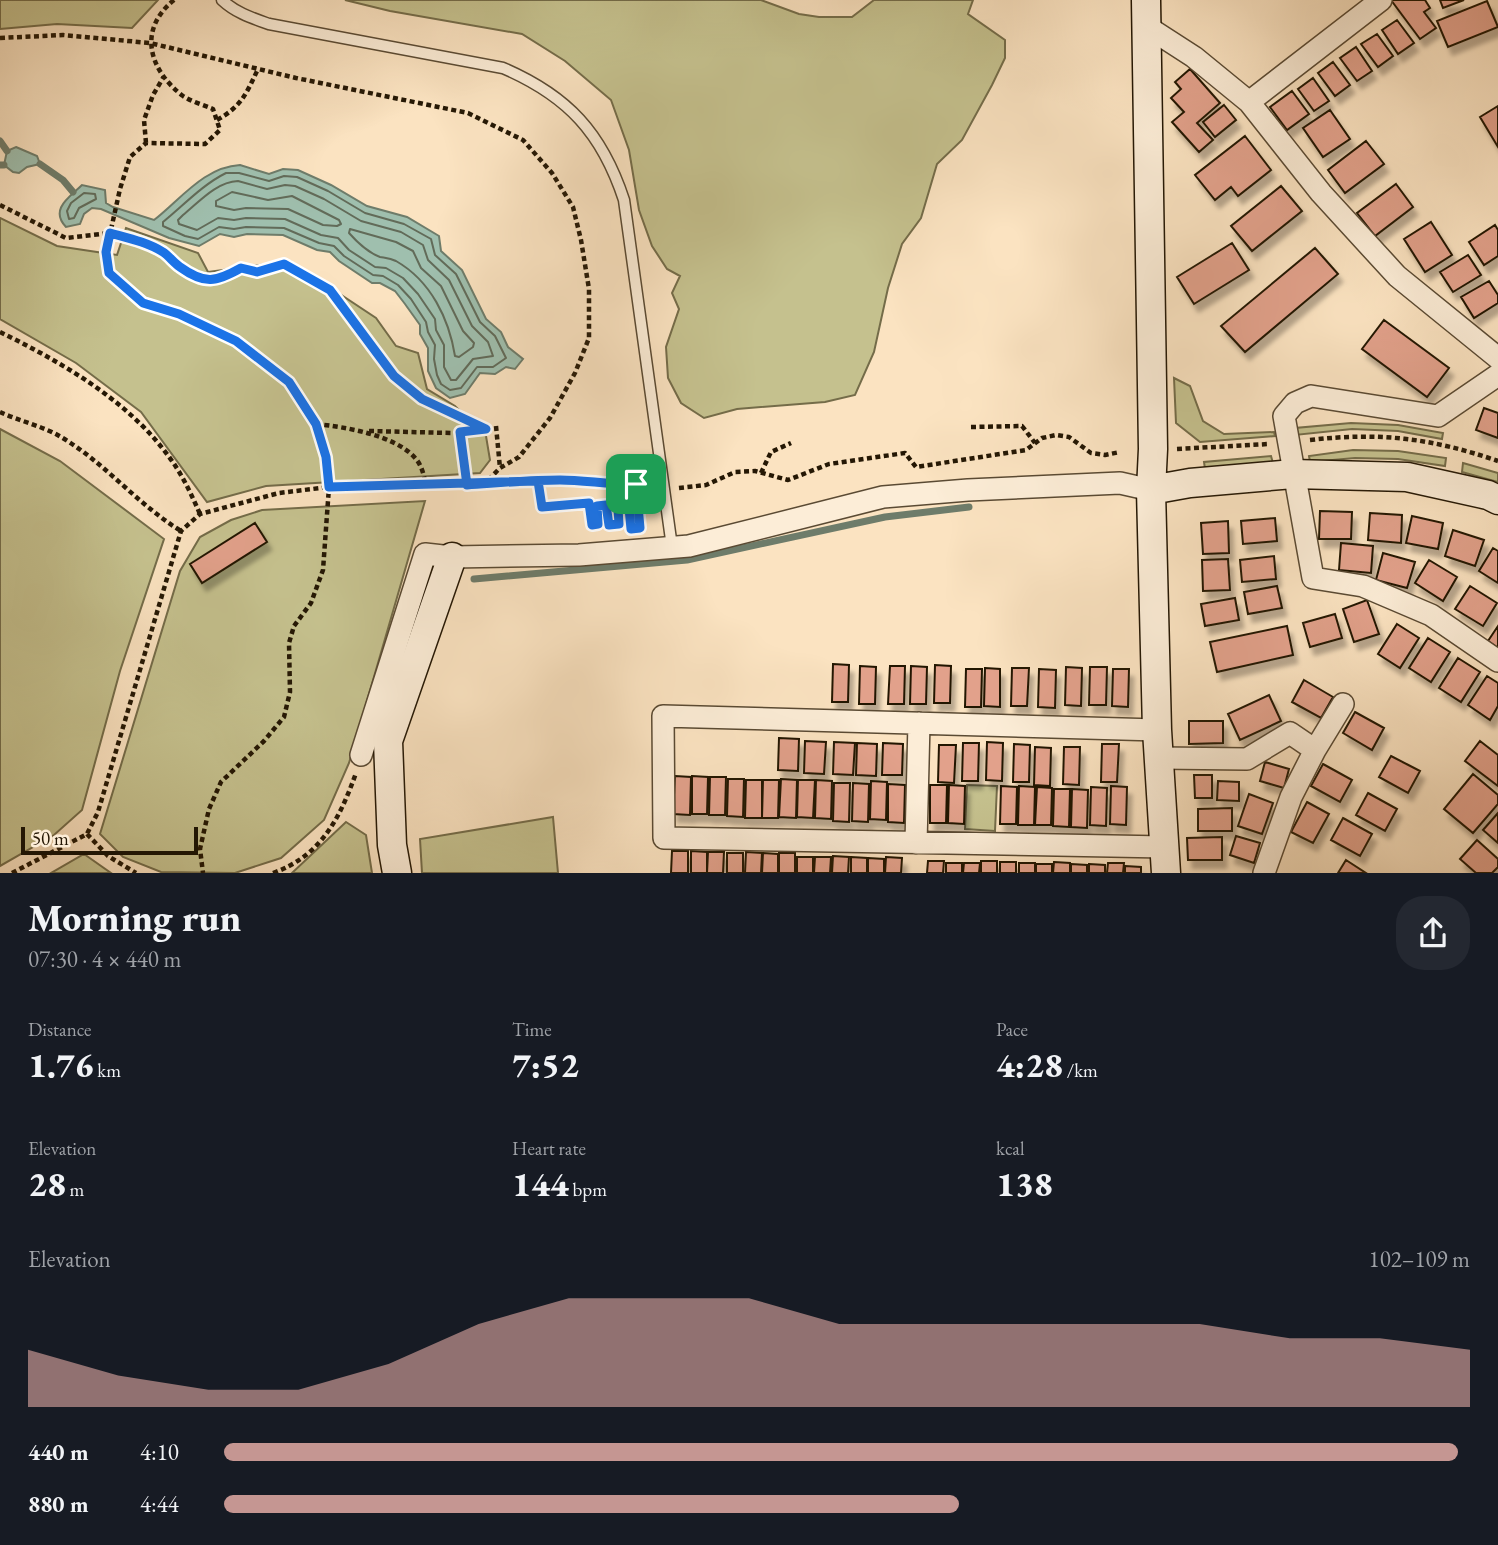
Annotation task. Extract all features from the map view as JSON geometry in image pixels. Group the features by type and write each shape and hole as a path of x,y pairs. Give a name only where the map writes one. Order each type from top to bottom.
{"street":[{"path":"1249,102 1381,0"},
{"path":"1146,13 1249,102 1321,193 1397,276 1498,358"},
{"path":"1146,13 1153,449 1151,490 1158,744 1170,866 916,843 664,838 663,716 919,723 1158,744 1247,759 1290,733 1315,750"},
{"path":"1498,375 1438,416 1311,396 1295,403 1284,416 1312,578 1363,586 1431,615 1498,660"},
{"path":"361,755 425,554 452,557 579,555 689,546 883,497 968,490 1120,483 1151,490 1190,483 1293,474 1407,477 1488,495 1498,500"},
{"path":"397,873 392,845 388,741 452,557"},
{"path":"1264,873 1291,797 1343,704"},
{"path":"916,843 919,723"}],"lane":[{"path":"222,0 246,16 270,24 503,68 539,85 575,112 596,138 614,170 624,200 672,547"}],"path":[{"path":"174,0 153,27 150,43 163,78 185,98 214,108 220,130 205,144 146,143 130,156 106,252 109,273 143,303 179,314 236,341 289,382 316,424 326,457 329,487 323,570 311,603 294,626 289,643 290,692 284,717 264,741 221,782 209,809 200,849 203,873"},
{"path":"0,38 63,35 150,43 258,69 468,113 523,140 552,173 573,207 589,289 589,338 575,373 550,418 519,457 500,468 484,484"},
{"path":"217,120 234,111 258,69"},
{"path":"146,143 144,120 153,95 163,78"},
{"path":"0,205 66,238 110,233 140,241 163,252 180,267 202,279 220,280 241,268 257,272 284,264 330,290 394,376 422,399 486,429 460,432 366,431 316,424"},
{"path":"0,331 71,371 115,401 149,432 186,482 200,514"},
{"path":"0,412 60,436 95,461 150,511 181,531"},
{"path":"496,426 500,468"},
{"path":"971,426 1022,426 1035,443"},
{"path":"366,431 415,457 426,485"},
{"path":"460,432 467,485"},
{"path":"12,873 87,834 98,812 181,531 200,514 279,493 329,487 467,485 562,480 664,486 706,485 735,472 761,473 788,480 828,464 905,453 916,467 1026,450 1035,443 1056,435 1069,437 1091,453 1105,455 1120,452"},
{"path":"1307,440 1353,435 1396,436 1455,446 1498,461"},
{"path":"761,473 771,452 791,443"},
{"path":"1171,449 1280,443"},
{"path":"538,481 542,507 589,503 592,525 598,524 597,506 606,505 609,525 619,524 618,509 629,508 631,529 640,528 636,484"},
{"path":"273,873 297,861 334,827 347,800 361,755"},
{"path":"87,834 108,856 136,873"}],"shaded area":[{"path":"0,0 158,0 132,28 57,24 0,29"},
{"path":"345,0 761,0 799,14 852,17 874,0 973,0 968,14 1005,40 1005,58 962,140 937,164 921,218 902,244 888,288 874,352 855,395 825,402 737,409 704,418 681,403 668,378 666,347 679,309 672,293 680,276 667,269 652,246 639,210 629,150 611,100 565,61 522,34 390,11"},
{"path":"0,218 57,246 117,255 126,228 198,253 208,272 290,261 376,318 396,346 418,353 427,389 455,406 486,436 490,460 480,473 266,486 207,502 141,412 76,363 0,319"},
{"path":"1174,378 1190,386 1203,421 1224,434 1274,432 1275,436 1200,442 1176,423"},
{"path":"1351,423 1398,425 1443,433 1442,439 1398,431 1352,429 1295,435 1295,428"},
{"path":"0,429 60,461 164,539 120,671 82,810 54,835 0,866"},
{"path":"1353,450 1398,451 1446,458 1445,466 1398,459 1355,458 1310,462 1309,456"},
{"path":"1271,456 1273,463 1205,469 1204,462"},
{"path":"1463,463 1498,473 1498,482 1462,472"},
{"path":"425,501 349,763 324,820 281,858 235,873 161,872 123,857 100,834 180,571 200,537 231,520 262,510"},
{"path":"967,785 997,786 995,831 965,829"},
{"path":"553,817 558,873 422,873 420,839"},
{"path":"346,822 366,835 372,873 292,873"},
{"path":"84,854 111,873 51,873"}],"water":[{"path":"16,147 37,156 40,164 27,167 19,173 13,172 4,165 7,151"},
{"path":"240,165 269,174 283,169 298,170 367,206 407,217 439,236 441,251 462,270 486,319 501,332 508,347 523,359 515,369 506,367 495,374 480,373 465,394 450,398 436,388 428,371 428,348 420,334 420,325 395,291 380,283 372,283 330,252 317,250 283,235 247,234 234,237 220,234 199,246 169,238 101,209 92,208 84,214 80,224 66,227 61,221 60,209 82,185 105,190 106,203 113,207 154,220 204,178 215,171"}],"building":[{"path":"1391,0 1425,0 1430,8 1424,12 1436,28 1420,39"},
{"path":"1440,0 1464,0 1443,8"},
{"path":"1487,1 1498,27 1448,47 1437,21"},
{"path":"1397,20 1414,43 1398,54 1382,30"},
{"path":"1377,34 1393,56 1378,67 1361,44"},
{"path":"1356,47 1372,71 1357,81 1340,58"},
{"path":"1333,62 1350,85 1335,96 1318,73"},
{"path":"1190,69 1220,103 1197,123 1213,140 1199,152 1172,122 1184,112 1171,98 1181,89 1175,82"},
{"path":"1313,78 1329,101 1314,111 1298,89"},
{"path":"1292,91 1309,114 1287,130 1270,107"},
{"path":"1224,105 1236,120 1215,137 1203,122"},
{"path":"1498,106 1498,147 1480,117"},
{"path":"1330,110 1350,139 1323,157 1303,128"},
{"path":"1245,136 1271,170 1238,196 1231,187 1215,200 1195,175"},
{"path":"1366,141 1384,164 1345,193 1328,170"},
{"path":"1396,184 1413,207 1375,236 1357,213"},
{"path":"1281,186 1302,211 1252,251 1231,226"},
{"path":"1431,222 1452,255 1425,272 1404,239"},
{"path":"1495,225 1498,230 1498,256 1484,265 1469,242"},
{"path":"1232,243 1249,270 1194,304 1177,277"},
{"path":"1315,248 1338,274 1245,352 1221,326"},
{"path":"1468,255 1481,275 1453,292 1440,272"},
{"path":"1489,281 1498,295 1498,303 1474,318 1461,297"},
{"path":"1384,320 1449,368 1427,397 1362,349"},
{"path":"1484,408 1498,413 1498,438 1476,430"},
{"path":"1320,511 1352,512 1351,539 1319,539"},
{"path":"1370,513 1402,515 1401,543 1368,540"},
{"path":"1412,516 1443,523 1438,549 1406,543"},
{"path":"1275,518 1277,541 1243,544 1241,521"},
{"path":"1228,521 1229,553 1203,554 1201,523"},
{"path":"255,523 267,542 202,583 190,564"},
{"path":"1453,530 1484,540 1475,566 1445,556"},
{"path":"1341,543 1373,546 1371,573 1339,570"},
{"path":"1493,548 1498,551 1498,583 1479,571"},
{"path":"1383,553 1415,562 1407,588 1376,580"},
{"path":"1274,556 1276,579 1242,582 1240,560"},
{"path":"1228,559 1230,590 1203,591 1202,560"},
{"path":"1429,560 1457,577 1443,601 1415,583"},
{"path":"1277,586 1282,608 1248,614 1244,592"},
{"path":"1470,586 1497,603 1483,626 1455,609"},
{"path":"1235,598 1239,620 1205,626 1201,604"},
{"path":"1367,600 1379,634 1354,642 1343,609"},
{"path":"1335,614 1342,638 1310,647 1303,623"},
{"path":"1397,624 1419,638 1400,668 1378,654"},
{"path":"1287,626 1293,655 1217,672 1210,642"},
{"path":"1498,626 1498,648 1488,641"},
{"path":"1428,638 1450,652 1431,682 1409,668"},
{"path":"1458,658 1480,672 1461,702 1439,688"},
{"path":"833,664 849,665 848,702 832,702"},
{"path":"935,665 951,666 950,703 934,703"},
{"path":"860,666 876,667 875,704 859,704"},
{"path":"890,666 905,666 904,704 888,704"},
{"path":"911,666 927,667 926,704 910,704"},
{"path":"1066,667 1082,668 1081,706 1065,705"},
{"path":"1090,667 1107,667 1106,705 1089,705"},
{"path":"985,668 1000,669 1000,707 984,706"},
{"path":"1012,668 1029,668 1027,706 1011,706"},
{"path":"966,669 982,669 981,707 965,707"},
{"path":"1039,669 1056,670 1055,708 1038,707"},
{"path":"1113,669 1129,669 1128,707 1112,706"},
{"path":"1487,676 1498,683 1498,706 1490,720 1468,705"},
{"path":"1304,680 1333,697 1321,718 1292,702"},
{"path":"1269,695 1281,721 1240,740 1228,714"},
{"path":"1355,712 1384,728 1372,750 1343,733"},
{"path":"1189,721 1223,721 1223,743 1189,744"},
{"path":"779,738 799,739 798,771 778,770"},
{"path":"805,741 826,742 824,774 804,773"},
{"path":"1480,741 1498,755 1498,786 1465,761"},
{"path":"834,742 855,743 853,775 833,774"},
{"path":"987,742 1003,743 1002,781 986,780"},
{"path":"857,743 877,744 876,776 856,775"},
{"path":"883,743 903,744 902,775 882,775"},
{"path":"963,743 979,743 978,781 962,781"},
{"path":"1014,744 1030,745 1029,782 1013,782"},
{"path":"1102,744 1119,744 1117,782 1101,782"},
{"path":"939,745 956,745 954,783 938,782"},
{"path":"1035,747 1051,748 1050,786 1034,785"},
{"path":"1064,747 1080,747 1079,785 1063,784"},
{"path":"1391,756 1420,771 1408,793 1379,777"},
{"path":"1265,762 1289,769 1284,788 1260,781"},
{"path":"1323,764 1352,780 1340,802 1311,786"},
{"path":"1473,774 1498,795 1498,804 1473,833 1444,809"},
{"path":"1194,775 1212,775 1212,798 1195,798"},
{"path":"675,776 691,777 690,815 673,814"},
{"path":"692,776 708,777 707,814 692,814"},
{"path":"710,777 726,777 725,815 709,815"},
{"path":"728,779 744,779 743,817 727,816"},
{"path":"781,779 797,780 796,818 779,817"},
{"path":"746,780 762,780 762,818 745,818"},
{"path":"763,780 779,780 778,818 762,818"},
{"path":"798,780 815,780 813,818 797,817"},
{"path":"816,780 832,781 831,819 815,818"},
{"path":"871,781 887,782 886,820 870,819"},
{"path":"1218,781 1239,782 1239,801 1217,800"},
{"path":"834,783 850,783 849,822 833,821"},
{"path":"853,783 869,784 868,822 852,821"},
{"path":"888,784 905,785 904,823 888,822"},
{"path":"930,785 947,785 946,823 930,823"},
{"path":"949,785 965,786 964,824 948,823"},
{"path":"1001,786 1017,787 1016,824 1000,824"},
{"path":"1019,786 1035,787 1034,825 1018,825"},
{"path":"1111,786 1127,787 1126,825 1110,824"},
{"path":"1037,787 1052,788 1051,825 1035,825"},
{"path":"1091,787 1107,788 1106,826 1090,825"},
{"path":"1054,789 1070,789 1069,827 1053,826"},
{"path":"1072,789 1088,790 1087,828 1071,827"},
{"path":"1368,793 1397,809 1385,831 1356,815"},
{"path":"1249,794 1273,803 1262,834 1238,826"},
{"path":"1307,802 1329,814 1313,843 1291,832"},
{"path":"1232,808 1232,831 1198,831 1198,809"},
{"path":"1498,813 1498,843 1483,830"},
{"path":"1343,818 1372,834 1360,856 1331,840"},
{"path":"1236,836 1260,843 1254,863 1230,855"},
{"path":"1222,837 1222,860 1188,860 1187,838"},
{"path":"1477,840 1498,859 1498,867 1492,873 1476,873 1460,859"},
{"path":"672,851 688,851 688,873 671,873"},
{"path":"691,851 707,852 707,873 691,873"},
{"path":"708,852 724,852 723,873 707,873"},
{"path":"746,852 762,853 761,873 745,873"},
{"path":"727,853 743,853 743,873 727,873"},
{"path":"763,853 778,854 778,873 762,873"},
{"path":"779,853 795,853 795,873 779,873"},
{"path":"833,856 849,857 848,873 832,873"},
{"path":"797,857 813,857 813,873 797,873"},
{"path":"815,857 831,857 830,873 814,873"},
{"path":"851,857 867,858 867,873 851,873"},
{"path":"886,857 902,858 901,873 885,873"},
{"path":"868,858 884,859 884,873 868,873"},
{"path":"1346,860 1366,873 1338,873"},
{"path":"928,861 944,861 943,873 927,873"},
{"path":"981,861 997,861 997,873 981,873"},
{"path":"1000,862 1016,862 1016,873 1000,873"},
{"path":"1054,862 1070,863 1070,873 1053,873"},
{"path":"946,863 962,863 962,873 946,873"},
{"path":"964,863 980,863 979,873 963,873"},
{"path":"1019,863 1035,863 1035,873 1019,873"},
{"path":"1108,863 1124,863 1123,873 1107,873"},
{"path":"1036,864 1052,864 1052,873 1036,873"},
{"path":"1071,864 1087,865 1087,873 1071,873"},
{"path":"1089,864 1105,865 1105,873 1089,873"},
{"path":"1125,866 1141,867 1141,873 1125,873"}],"waterway":[{"path":"0,141 7,151"},
{"path":"40,164 63,180 73,192"},
{"path":"474,579 687,560 885,517 969,507"}],"route":[{"path":"636,484 562,480 484,484 467,485 460,432 486,429 422,399 394,376 330,290 284,264 257,272 241,268 220,280 202,279 180,267 163,252 140,241 110,233 106,252 109,273 143,303 179,314 236,341 289,382 316,424 326,457 329,487 467,485 538,481 542,507 589,503 592,525 598,524 597,506 606,505 609,525 619,524 618,509 629,508 631,529 640,528 636,484"}]}
